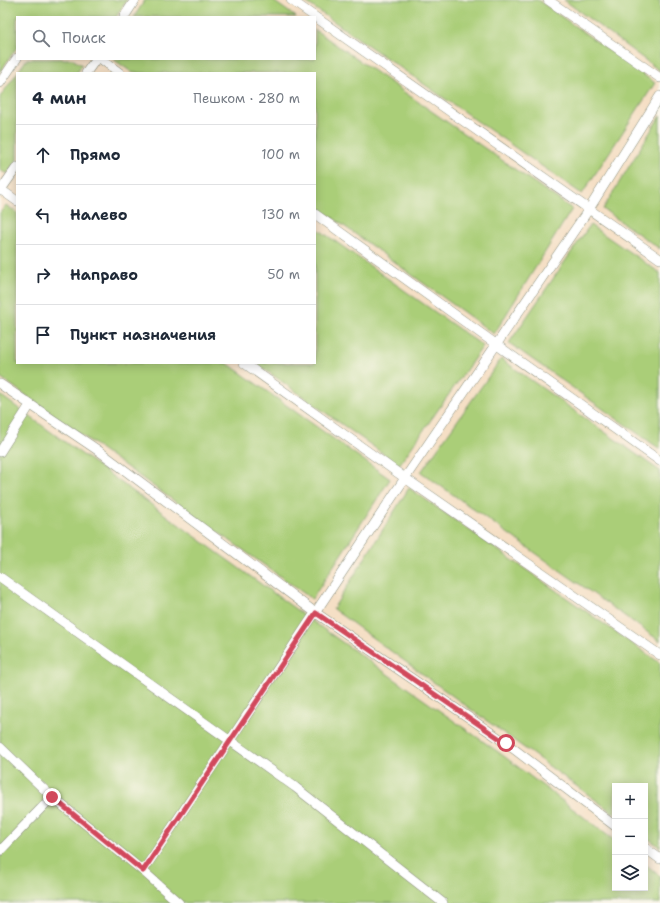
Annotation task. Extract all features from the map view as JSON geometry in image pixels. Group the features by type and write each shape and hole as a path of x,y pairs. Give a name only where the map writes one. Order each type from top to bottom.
{"lane":[{"path":"125,16 135,0"},
{"path":"291,0 314,16"},
{"path":"548,0 660,78"},
{"path":"316,18 660,259"},
{"path":"0,83 16,59"},
{"path":"87,72 95,60"},
{"path":"102,60 119,72"},
{"path":"143,871 405,478 589,209 660,96"},
{"path":"16,168 0,190 16,200"},
{"path":"316,215 660,461"},
{"path":"245,364 405,478 660,655"},
{"path":"0,384 99,451 316,613 506,743 612,824"},
{"path":"0,452 30,405"},
{"path":"0,577 295,787 443,903"},
{"path":"0,747 52,797 143,871 179,903"},
{"path":"0,851 52,797"},
{"path":"648,850 660,860"}],"green space":[{"path":"0,0 127,0 117,16 16,16 16,48 0,72"},
{"path":"145,0 272,0 295,16 135,16"},
{"path":"303,0 538,0 655,83 582,194"},
{"path":"564,0 660,0 660,71"},
{"path":"316,31 572,209 494,334 316,206 316,72 132,72 114,60 316,60"},
{"path":"26,60 74,60 82,65 78,72 18,72"},
{"path":"16,74 16,161 7,174 0,170 0,97"},
{"path":"660,116 660,249 603,209"},
{"path":"6,205 16,212 16,364 228,364 390,479 312,599 0,377 0,213"},
{"path":"590,225 660,273 660,449 509,343"},
{"path":"316,228 483,346 399,465 257,364 316,364"},
{"path":"501,359 660,471 660,641 421,472"},
{"path":"0,395 305,616 501,754 612,839 612,891 648,891 648,866 660,876 660,903 0,903"},
{"path":"409,488 660,663 660,847 648,838 648,783 612,783 612,812 333,609"}],"route":[{"path":"52,797 143,871 316,613 506,743"}]}
